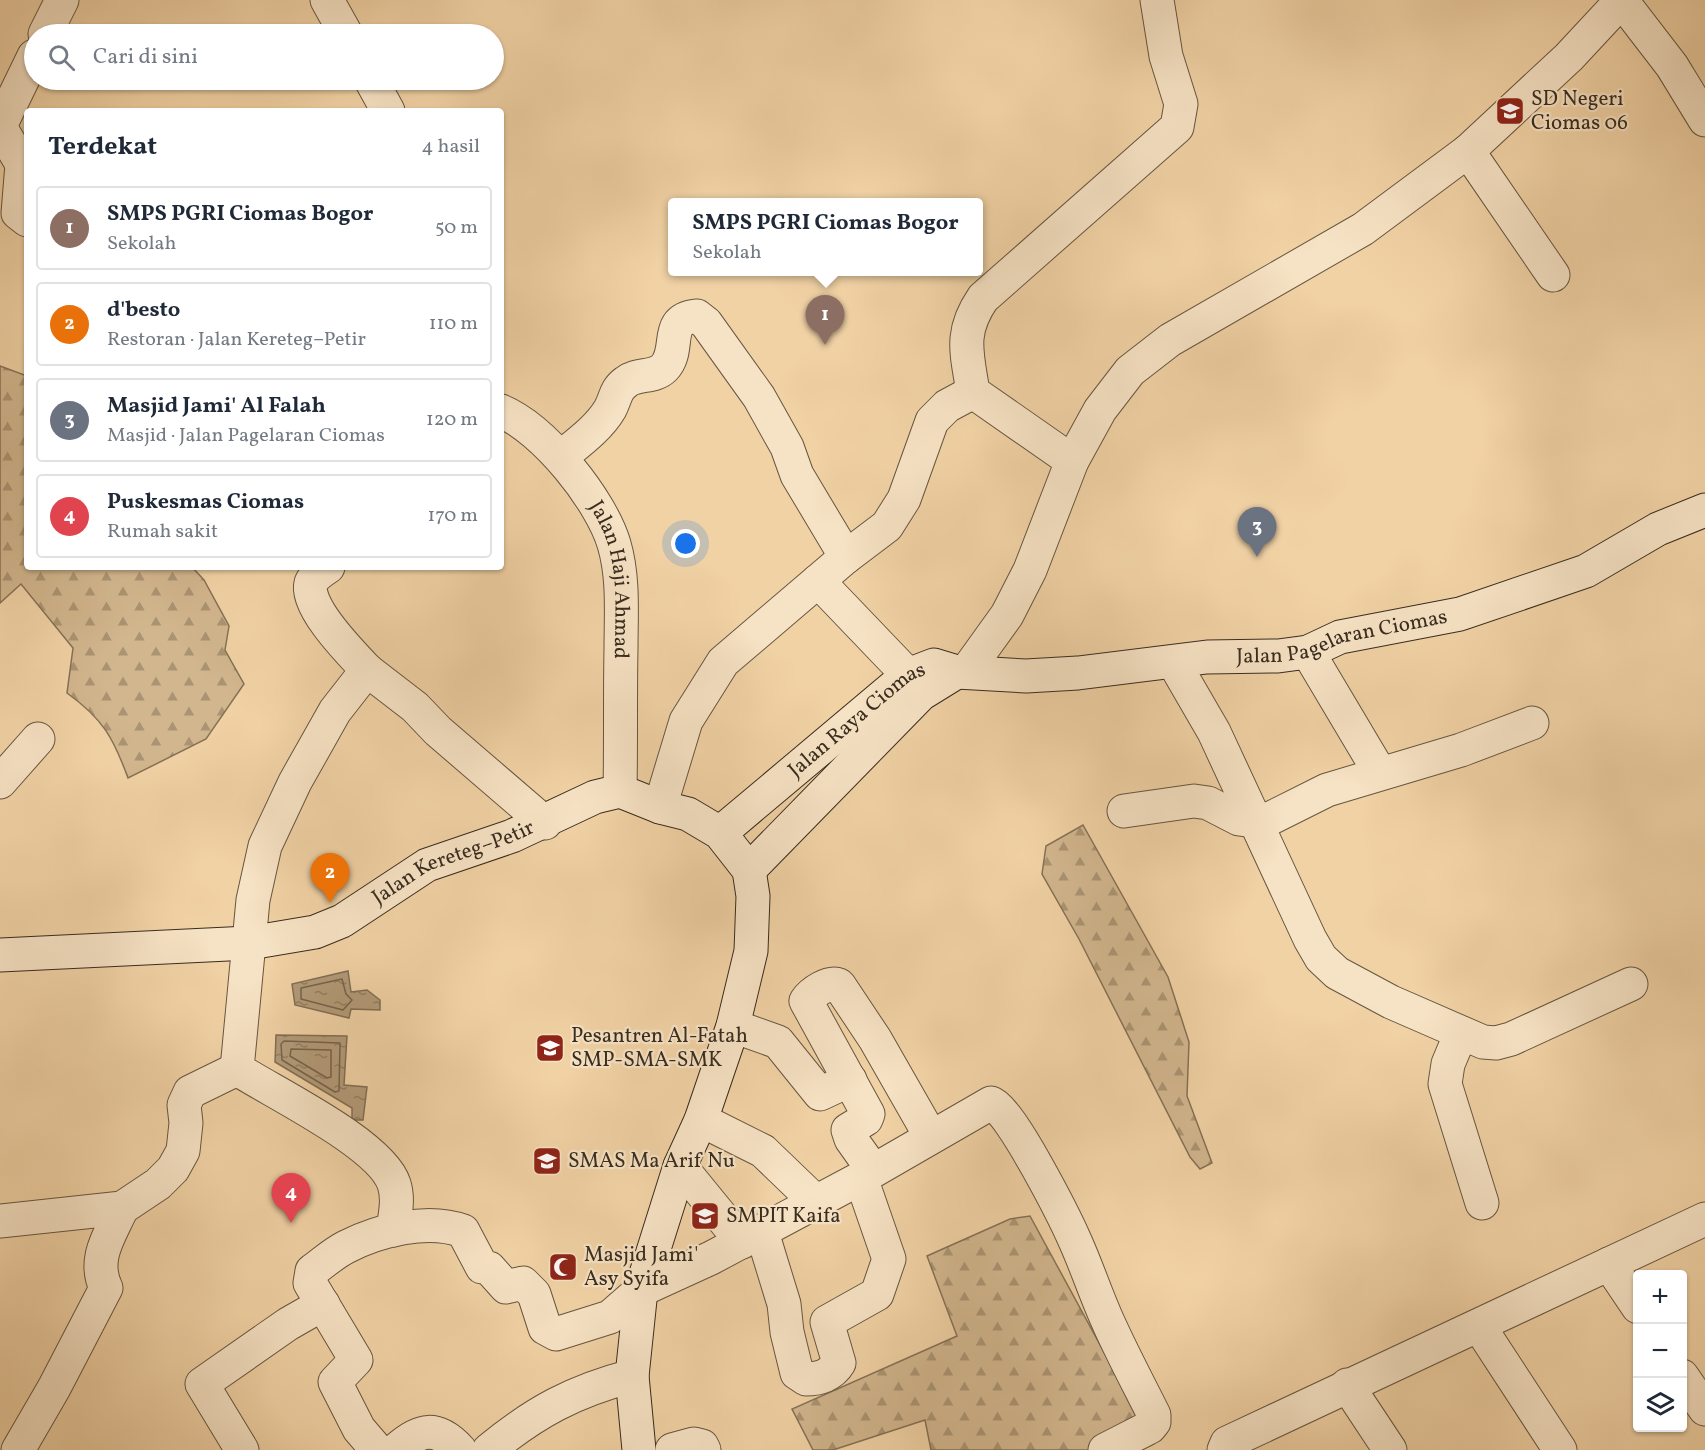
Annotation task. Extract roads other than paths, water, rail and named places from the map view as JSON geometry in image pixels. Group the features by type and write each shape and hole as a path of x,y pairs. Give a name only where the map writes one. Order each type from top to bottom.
{"street":[{"path":"50,24 62,0"},
{"path":"327,0 340,24"},
{"path":"1072,461 973,392 964,338 971,315 983,298 1177,127 1181,104 1166,56 1157,0"},
{"path":"961,672 1007,615 1030,570 1072,461 1100,410 1130,371 1170,340 1363,229 1468,151 1569,57 1622,0 1672,66 1705,120"},
{"path":"15,214 22,164 0,127 24,77"},
{"path":"376,90 386,108"},
{"path":"1468,151 1553,275"},
{"path":"561,457 585,437 610,409 616,390 637,375 651,375 663,369 669,361 677,324 685,317 697,316 706,323 759,397 788,447 800,481 846,557"},
{"path":"660,807 686,722 723,662 846,557 887,526 904,499 932,421 947,405 973,392"},
{"name":"Jalan Haji Ahmad","path":"505,419 561,457 592,501 614,542 621,578 620,790"},
{"name":"Jalan Pagelaran Ciomas","path":"961,672 1026,676 1174,663 1207,657 1278,656 1308,652 1341,637 1460,614 1586,571 1658,530 1705,510"},
{"path":"324,570 313,579 310,586 312,598 339,640 367,670 415,707 438,731 545,823"},
{"path":"818,581 908,675"},
{"path":"1308,652 1380,773"},
{"path":"1174,663 1214,732 1254,821 1321,958 1337,973 1461,1033 1483,1042 1496,1043 1510,1039 1631,984"},
{"name":"Jalan Raya Ciomas","path":"720,833 908,675 934,665 961,672"},
{"path":"237,1069 253,900 265,846 295,782 335,711 367,670"},
{"name":"Jalan Raya Ciomas","path":"750,870 921,694 961,672"},
{"path":"1124,811 1194,801 1208,803 1239,819 1254,821 1271,818 1327,790 1461,750 1532,723"},
{"path":"0,782 38,739"},
{"path":"620,790 660,807 688,814 720,833 750,870 753,896 751,951 733,1026 701,1120 680,1166 640,1290 632,1376 639,1450"},
{"name":"Jalan Kereteg–Petir","path":"0,955 249,943 315,932 342,921 427,865 545,823 595,796 620,790"},
{"path":"680,1166 750,1237 765,1242 784,1304 787,1332 797,1373 806,1380 822,1377 835,1370 838,1363 827,1322 877,1294 889,1259 867,1174 848,1131 866,1119 868,1114 806,1001 819,990 835,983 839,985 875,1039 931,1137"},
{"path":"733,1026 778,1041 820,1094 850,1080"},
{"path":"1461,1033 1448,1064 1444,1083 1482,1203"},
{"path":"0,1221 122,1208 158,1184 173,1169 183,1150 186,1123 184,1105 190,1092 237,1069"},
{"path":"237,1069 337,1130 376,1159 393,1182 397,1200 393,1230"},
{"path":"377,1450 359,1429 337,1388 337,1377 356,1360 310,1283 312,1271 345,1247 393,1230 432,1225 463,1231 482,1267 489,1268 506,1287 523,1283 534,1294 544,1328 556,1334 610,1317 640,1290 750,1237 991,1103 998,1105 1011,1123 1057,1203 1076,1242 1108,1322 1154,1415 1154,1422 1150,1426 1105,1450"},
{"path":"701,1120 763,1151 815,1201"},
{"path":"18,1450 54,1388 106,1288 100,1274 100,1257 122,1208"},
{"path":"1224,1450 1227,1443 1347,1385 1479,1326 1705,1218"},
{"path":"1609,1264 1633,1300"},
{"path":"242,1450 202,1384 288,1324 323,1304"},
{"path":"1479,1326 1560,1450"},
{"path":"489,1450 520,1425 573,1395 592,1386 632,1376"},
{"path":"1684,1378 1705,1410"},
{"path":"1347,1385 1390,1450"},
{"path":"396,1450 421,1432 436,1432 451,1440 460,1450"},
{"path":"672,1450 694,1444 702,1446 704,1450"}],"water":[{"path":"348,971 351,992 367,990 380,1000 380,1010 351,1009 349,1018 295,1005 292,984"},
{"path":"276,1035 347,1036 344,1085 367,1087 363,1120 352,1120 352,1108 275,1062"}],"place":[{"name":"SD Negeri Ciomas 06","path":"1510,111"},
{"name":"SMPS PGRI Ciomas Bogor","path":"825,345"},
{"name":"Masjid Jami' Al Falah","path":"1257,557"},
{"name":"d'besto","path":"330,903"},
{"name":"Pesantren Al-Fatah SMP-SMA-SMK","path":"550,1048"},
{"name":"SMAS Ma Arif Nu","path":"547,1161"},
{"name":"SMPIT Kaifa","path":"705,1216"},
{"name":"Puskesmas Ciomas","path":"291,1223"},
{"name":"Masjid Jami' Asy Syifa","path":"563,1267"}]}
